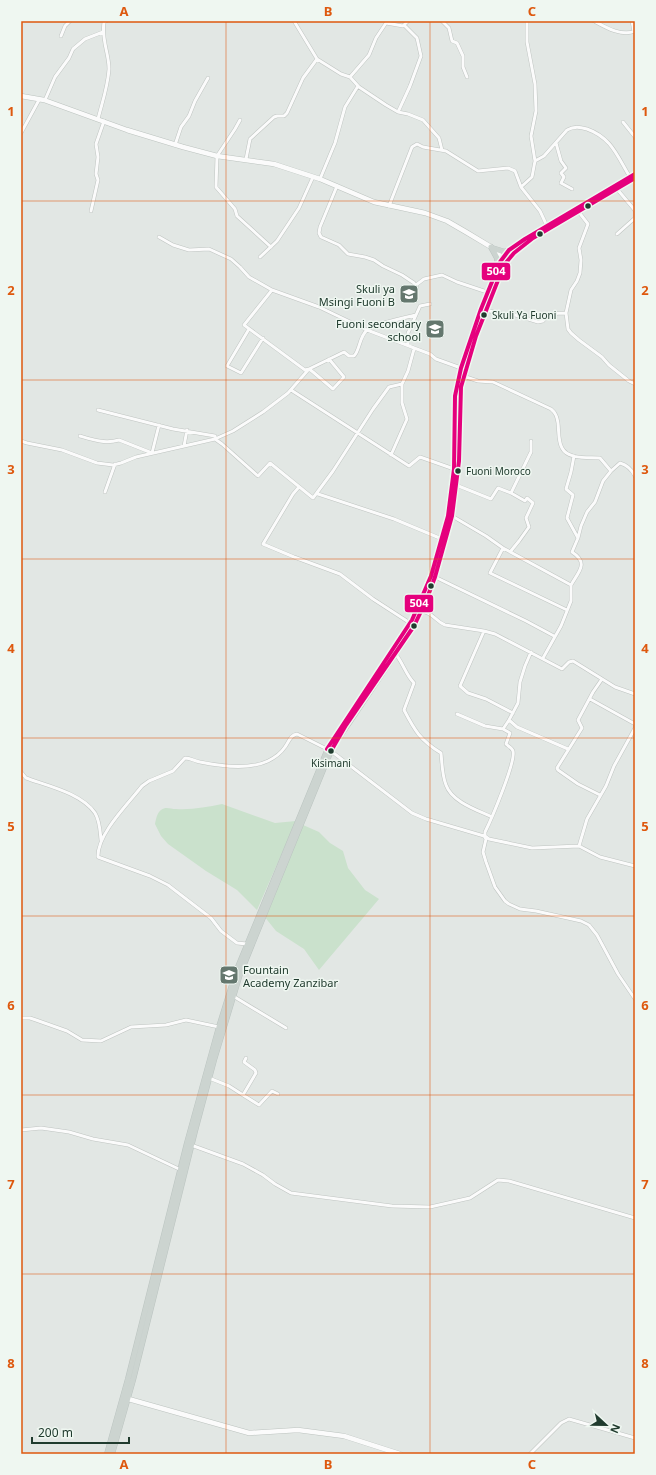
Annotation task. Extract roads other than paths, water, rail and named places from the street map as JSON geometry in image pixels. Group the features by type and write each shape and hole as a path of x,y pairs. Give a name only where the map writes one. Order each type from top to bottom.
{"main road":[{"path":"182,1171 191,1145 240,974 260,918 316,780 343,723 421,611 435,577 452,516 459,461 459,396 463,376 504,259 533,238 617,189 635,174"},
{"path":"491,247 504,252 509,250 547,226 632,178"},
{"path":"491,247 497,258 496,271"},
{"path":"329,750 396,653 412,624 431,576 448,516 454,469 455,396 461,368 487,292 496,271 509,250"},
{"path":"112,1454 219,1027 236,972 247,944 260,918"},
{"path":"107,1454 125,1398"}],"street":[{"path":"61,36 65,26 70,21"},
{"path":"98,119 106,89 109,69 103,32 104,22 106,21"},
{"path":"294,21 317,59 341,74 350,77 358,86 398,112 423,120 439,138 442,150"},
{"path":"350,77 369,55 376,38 386,23 403,26 408,21"},
{"path":"442,21 449,28 452,41 457,43 463,56 463,67 467,77"},
{"path":"521,187 532,177 536,161 531,136 536,111 535,84 527,42 527,21"},
{"path":"594,21 613,31 631,33 634,31 632,21"},
{"path":"398,112 410,86 421,56 417,38 404,25"},
{"path":"21,133 55,77 77,45 85,39 103,32"},
{"path":"246,159 250,139 271,119 277,116 284,116 287,113 303,78 317,59"},
{"path":"175,145 181,127 189,116 195,101 208,78"},
{"path":"320,179 335,143 345,107 358,86"},
{"path":"21,96 42,100 160,141 217,156 274,164 320,179 374,202 425,213 447,221 491,247 504,259"},
{"path":"240,120 236,129 217,156 216,187 235,209 237,216 271,247"},
{"path":"91,211 98,180 96,174 98,157 96,144 104,121"},
{"path":"623,122 635,137"},
{"path":"536,161 544,156 567,130 572,127 578,127 596,132 606,140 632,178"},
{"path":"556,143 560,161 566,168 561,173 564,177 561,183 572,189"},
{"path":"389,206 412,147 417,144 423,147 442,150 478,171 508,168 515,171 521,187 540,211 547,226"},
{"path":"260,257 277,241 299,208 313,177"},
{"path":"337,186 320,227 319,232 321,237 339,245 348,254 374,260 402,275 417,286 424,279 442,275 457,282 487,292"},
{"path":"617,189 635,211 635,218 617,234"},
{"path":"578,211 588,224 579,248 581,260 580,273 571,290 566,313 568,328 571,334 602,357 625,378 635,384"},
{"path":"159,237 173,245 189,250 209,249 221,254 236,263 248,277 272,290 319,306 367,330 430,354 436,359 461,368"},
{"path":"272,290 244,325 305,370 309,370 333,388 344,377 329,359"},
{"path":"408,346 408,333 420,306 430,304"},
{"path":"485,310 512,314 538,322 543,321 545,317 551,314 566,313"},
{"path":"21,441 38,446 62,450 96,463 115,464 152,453 215,439 233,431 263,412 291,390 309,370 344,352 349,356 354,356 359,342 367,330 416,314"},
{"path":"249,329 227,366 241,374 263,338"},
{"path":"391,454 407,419 402,402 402,384 408,371 414,349"},
{"path":"463,376 478,381 493,382 552,409 557,418 561,447 565,452 574,456 600,458 611,471"},
{"path":"98,410 159,424 173,429 187,430 215,436 215,439 258,476 270,463 313,498 318,494 389,387 402,384"},
{"path":"291,390 409,466 420,457 454,469"},
{"path":"152,453 159,424"},
{"path":"184,446 187,430"},
{"path":"80,436 98,441 112,442 119,440 152,453"},
{"path":"511,493 530,456 530,441"},
{"path":"574,456 566,489 573,495 567,518 578,538"},
{"path":"543,658 571,601 571,585 582,562 578,556 572,552 587,512 595,502 603,481 620,463 624,464 633,471 635,476"},
{"path":"105,492 115,464"},
{"path":"633,471 635,467"},
{"path":"456,485 491,500 498,488 525,501 527,498 532,503 526,518 529,525 528,530 510,552"},
{"path":"299,487 293,494 263,544 340,574 373,599 412,624"},
{"path":"318,494 394,519 442,539"},
{"path":"452,516 503,548 571,585"},
{"path":"503,548 490,573 567,610"},
{"path":"435,577 554,636"},
{"path":"421,611 429,612 440,622 446,625 484,631 507,640 562,669 569,662 573,661 615,687 635,694"},
{"path":"484,631 460,686 468,693 486,699 513,713"},
{"path":"503,729 518,704 520,682 531,652"},
{"path":"396,653 402,661 409,678 414,683 404,710 412,726 426,744 441,753 446,784 450,793 470,806 492,817"},
{"path":"600,795 578,784 557,769 557,766 582,728 578,720 602,679"},
{"path":"590,699 635,724"},
{"path":"457,714 485,726 503,729 510,734 506,744 511,748 513,754 506,780 485,832 483,852 495,887 505,901 520,909 576,920 589,925 597,935 618,974 635,999"},
{"path":"509,720 517,727 568,749"},
{"path":"580,846 587,818 606,786 614,766 635,728"},
{"path":"247,944 237,943 222,931 212,918 168,885 150,876 98,858 98,852 101,840 107,829 142,786 149,781 173,771 185,758 191,758 194,761 219,765 255,765 276,756 284,748 291,736 295,734 329,750 412,813 426,819 485,837 532,848 580,846 600,858 635,866"},
{"path":"21,772 26,778 74,796 85,802 95,814 100,826 101,840"},
{"path":"233,996 286,1028"},
{"path":"21,1018 30,1018 67,1031 82,1040 101,1041 131,1027 166,1025 186,1020 219,1027"},
{"path":"243,1095 256,1073 255,1070 244,1062 246,1058"},
{"path":"209,1078 228,1086 260,1105 272,1091 278,1094"},
{"path":"21,1130 40,1128 69,1132 93,1139 128,1145 182,1171"},
{"path":"191,1145 243,1164 291,1192 392,1206 430,1207 470,1198 498,1180 509,1181 635,1218"},
{"path":"125,1398 250,1433 298,1430 344,1436 400,1454"},
{"path":"530,1454 561,1423 569,1419 635,1438"}],"place":[{"name":"Skuli ya Msingi Fuoni B","path":"409,294"},
{"name":"Skuli Ya Fuoni","path":"484,315"},
{"name":"Fuoni secondary school","path":"435,329"},
{"name":"Fuoni Moroco","path":"458,471"},
{"name":"Kisimani","path":"331,751"},
{"name":"Fountain Academy Zanzibar","path":"229,975"}]}
